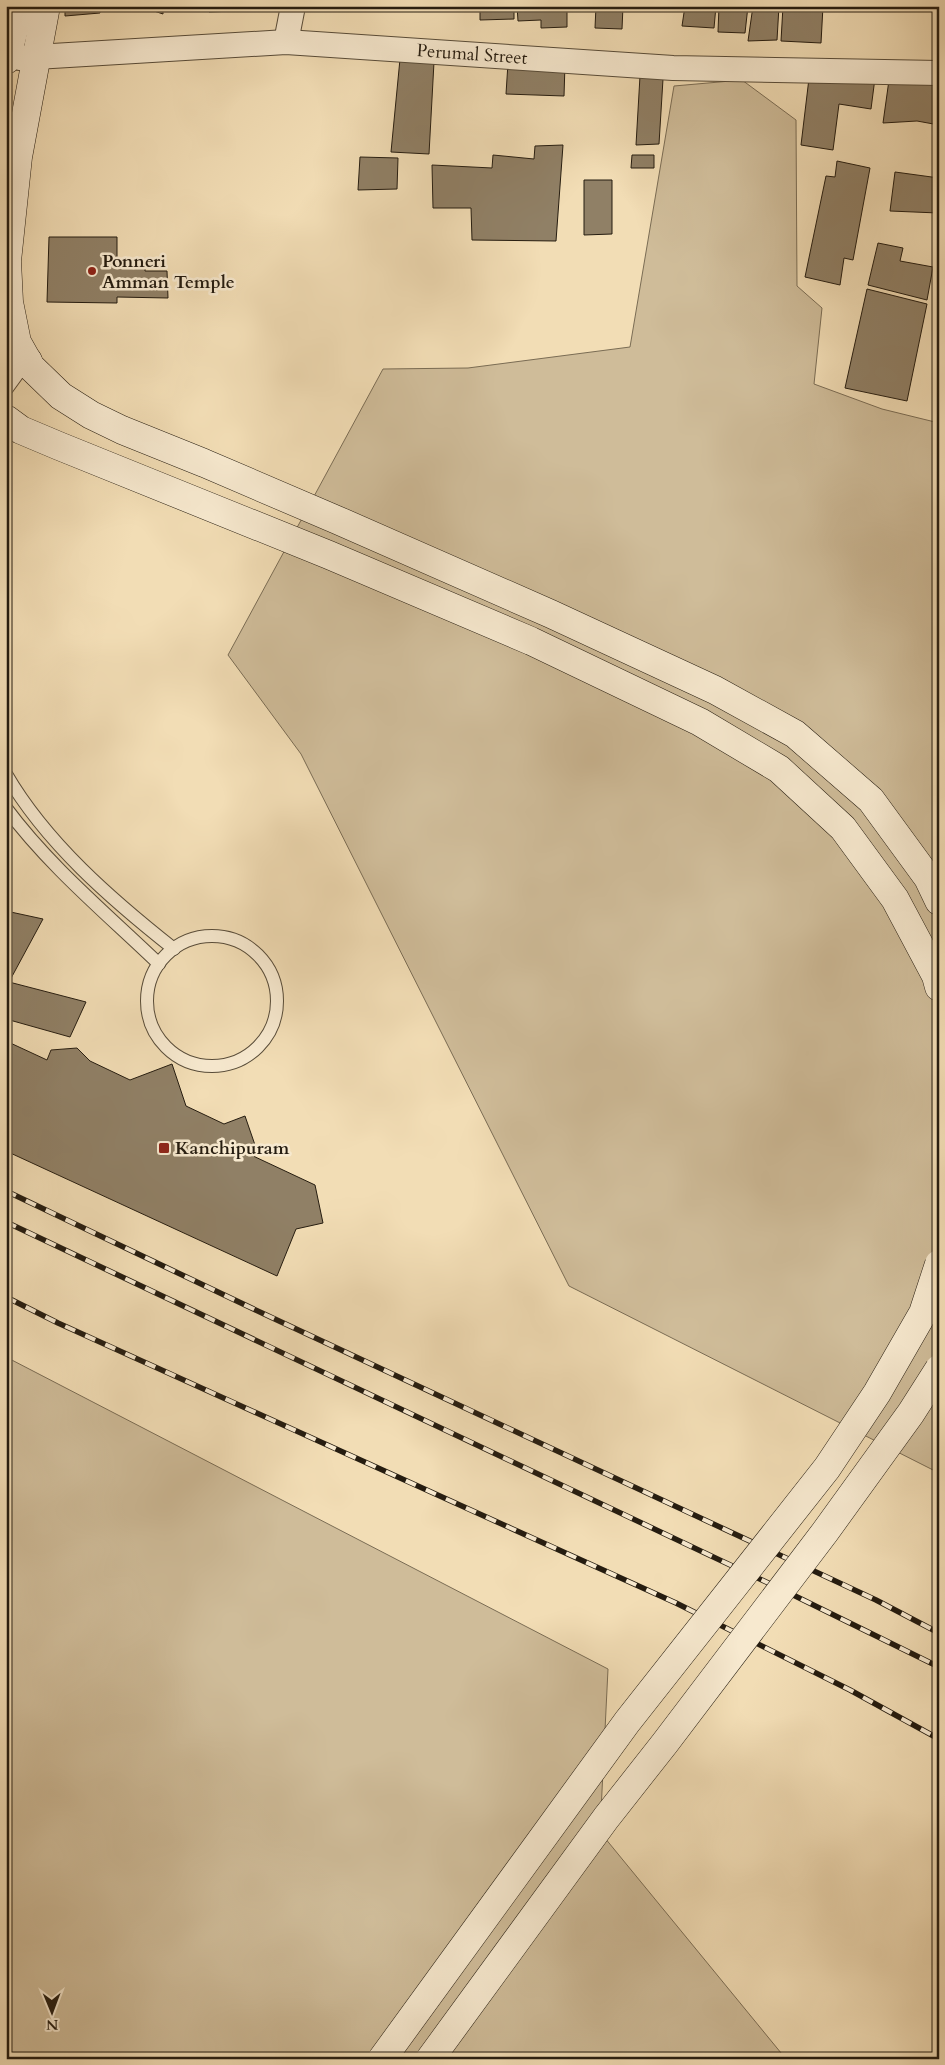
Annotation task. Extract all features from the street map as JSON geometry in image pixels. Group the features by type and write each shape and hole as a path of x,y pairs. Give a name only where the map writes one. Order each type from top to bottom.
{"main road":[{"path":"6,60 20,6"},
{"path":"46,6 18,157 7,261 9,302 18,342 17,364 32,367 61,396 91,415 122,430 204,462 625,648 715,690 795,734 871,800 928,878 939,901"},
{"path":"6,419 22,430 58,446 189,498 531,641 700,722 779,769 842,828 895,899 936,976 939,986"},
{"path":"382,2059 627,1722 705,1626 827,1468 877,1393 924,1313 939,1264"},
{"path":"430,2059 606,1818 825,1532 911,1413 939,1370"}],"street":[{"path":"286,42 293,6"},
{"name":"Perumal Street","path":"6,60 286,42 673,68 939,73"}],"lane":[{"path":"6,390 17,364"},
{"path":"6,774 44,827 80,866 143,924 174,949"},
{"path":"6,808 26,833 66,875 159,964"},
{"path":"208,936 229,938 247,946 263,960 274,978 278,998 275,1019 266,1037 252,1052 232,1062 210,1066 188,1061 169,1049 155,1032 148,1011 148,989 155,968 159,964 174,949 187,940 208,936"}],"shaded area":[{"path":"742,80 796,120 797,286 822,308 814,384 882,409 939,423 939,1473 569,1286 301,754 228,655 383,369 468,368 630,347 674,86"},
{"path":"6,1357 608,1669 600,1832 786,2059 6,2059"}],"building":[{"path":"65,6 99,6 100,13 65,16"},
{"path":"139,6 163,6 163,14"},
{"path":"210,6 260,6 260,10 209,12"},
{"path":"480,6 514,6 514,19 480,20"},
{"path":"517,6 567,6 567,27 541,28 541,20 518,21"},
{"path":"596,6 623,6 622,29 595,28"},
{"path":"685,6 716,6 714,28 682,26"},
{"path":"719,6 748,6 745,33 718,32"},
{"path":"753,6 779,6 777,40 748,41"},
{"path":"783,6 823,6 821,43 781,41"},
{"path":"400,59 434,62 429,154 391,152"},
{"path":"508,63 565,64 564,96 506,94"},
{"path":"810,70 875,78 871,109 839,104 833,150 801,145"},
{"path":"640,76 663,79 659,144 636,145"},
{"path":"889,80 939,83 939,125 917,121 883,123"},
{"path":"563,145 556,241 472,240 471,208 433,208 432,165 492,168 493,155 534,159 535,146"},
{"path":"632,155 654,155 654,168 631,168"},
{"path":"360,157 398,158 397,189 358,190"},
{"path":"837,161 870,168 853,260 844,258 840,285 805,277 826,176 835,177"},
{"path":"895,172 939,178 938,213 890,211"},
{"path":"584,180 612,180 612,234 584,235"},
{"path":"49,237 117,237 117,263 145,263 145,271 167,271 168,298 117,297 117,303 47,302"},
{"path":"878,243 903,248 900,261 933,267 927,300 868,285"},
{"path":"867,289 927,304 907,401 845,388"},
{"path":"6,911 43,919 9,982 86,1002 70,1037 6,1019"},
{"path":"6,1041 47,1060 51,1050 77,1048 90,1061 130,1080 172,1064 186,1106 224,1124 245,1116 255,1145 251,1155 315,1185 323,1223 296,1229 277,1276 6,1151"}],"railway":[{"path":"6,1191 876,1600 939,1633"},
{"path":"6,1222 781,1589 939,1667"},
{"path":"6,1297 58,1323 676,1603 850,1690 939,1739"}],"place":[{"name":"Ponneri Amman Temple","path":"92,271"},
{"name":"Kanchipuram","path":"164,1148"}]}
